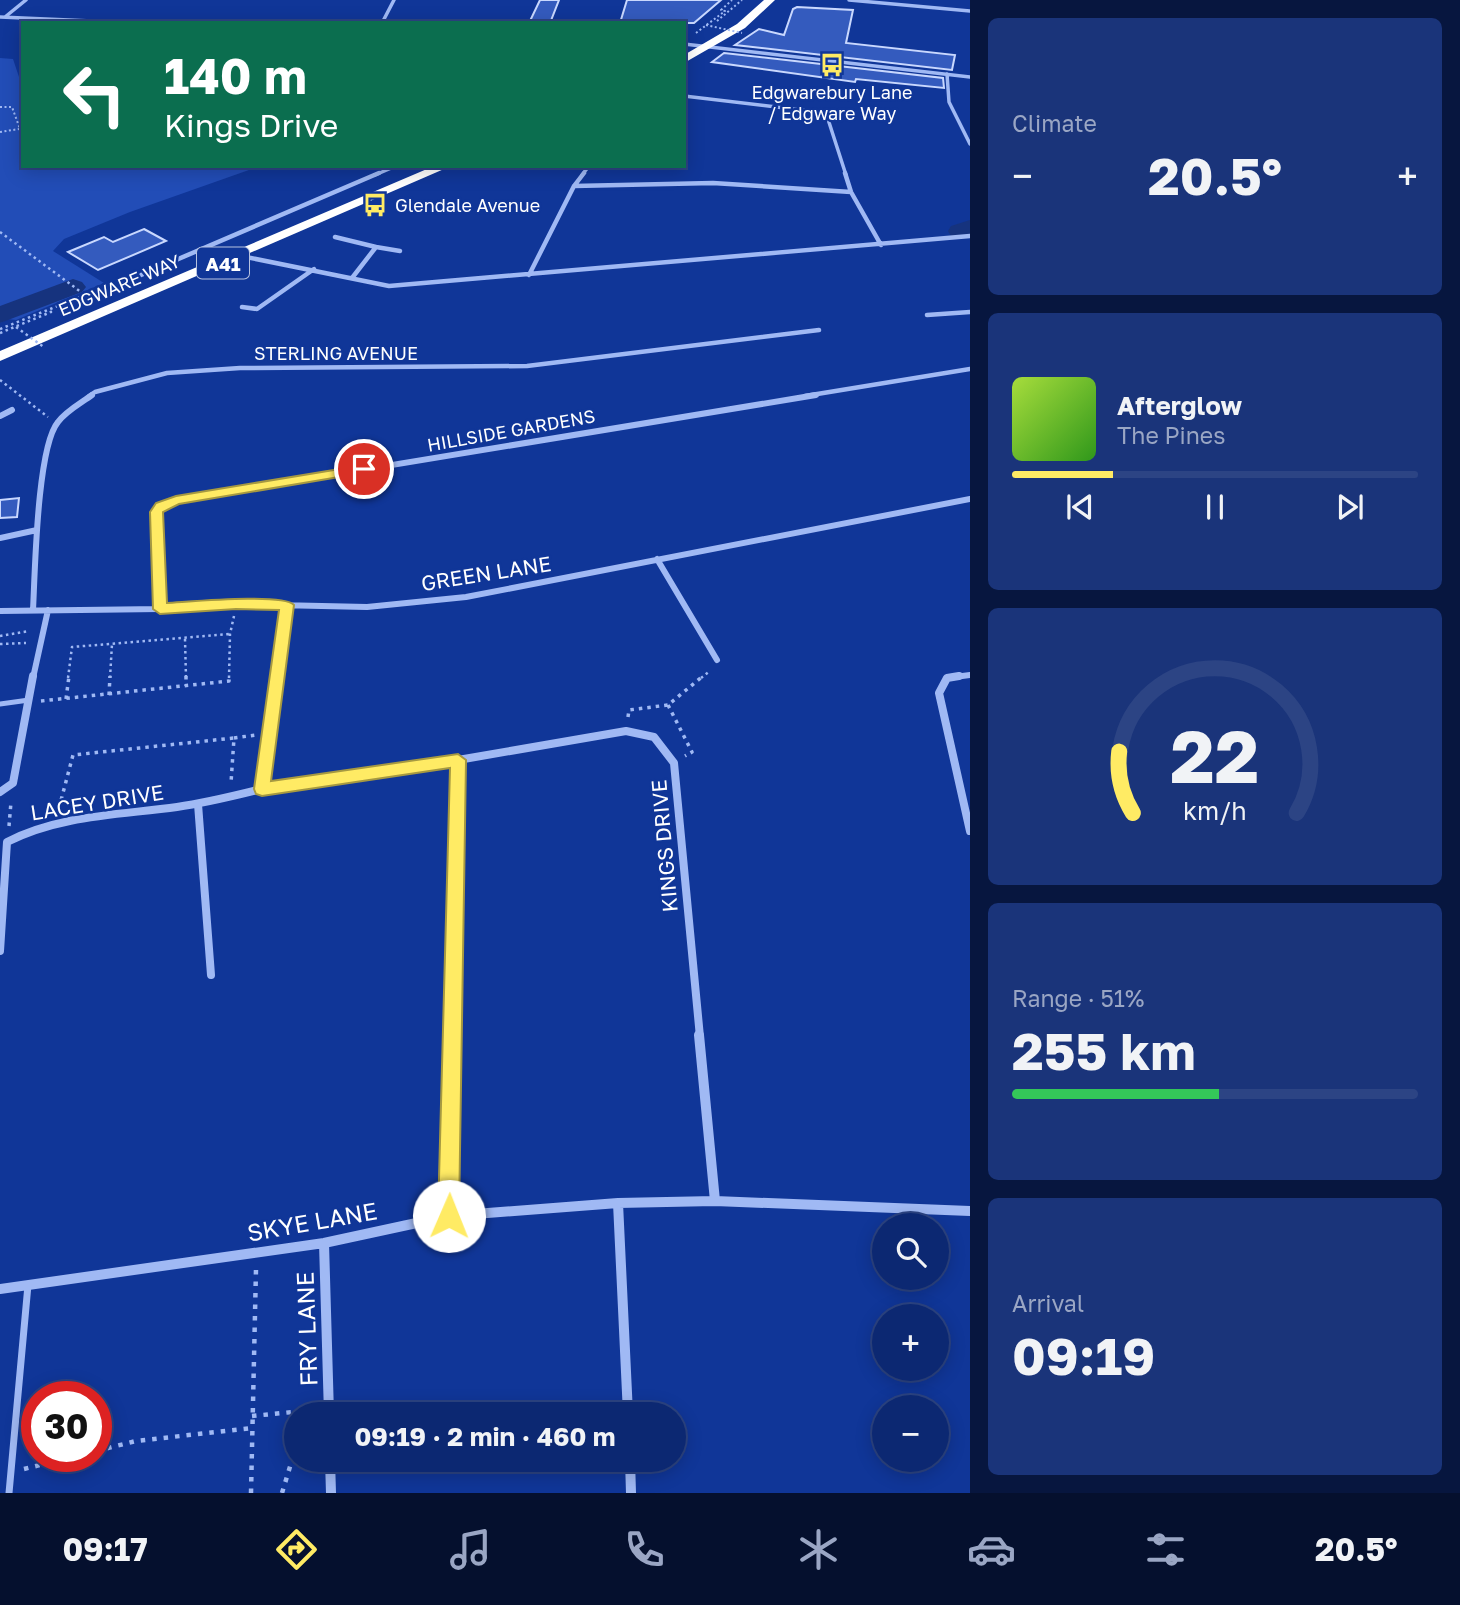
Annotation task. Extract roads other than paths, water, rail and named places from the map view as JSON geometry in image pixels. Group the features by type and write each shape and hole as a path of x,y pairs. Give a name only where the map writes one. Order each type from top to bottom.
{"highway":[{"path":"690,41 725,23 752,0"},
{"path":"686,59 741,26 770,0"},
{"name":"EDGWARE WAY","path":"0,342 133,283 408,168"},
{"name":"EDGWARE WAY","path":"0,356 240,256 440,168"}],"street":[{"path":"2,17 26,0"},
{"path":"383,21 394,0"},
{"path":"849,0 970,11"},
{"path":"2,17 63,21"},
{"path":"690,41 711,46 970,77"},
{"path":"947,74 944,88 948,102 970,144"},
{"path":"686,96 826,113 851,192 881,245"},
{"name":"EDGWARE WAY","path":"133,283 392,168"},
{"path":"529,275 574,186 588,168"},
{"path":"574,186 713,183 851,192"},
{"path":"240,256 389,286 970,236"},
{"path":"335,237 400,251"},
{"path":"352,278 376,247"},
{"path":"242,307 257,309 314,269"},
{"path":"928,315 970,312"},
{"name":"STERLING AVENUE","path":"37,530 48,438 58,421 95,392 167,373 240,368 527,366 819,330"},
{"name":"HILLSIDE GARDENS","path":"160,609 156,512 167,502 970,369"},
{"path":"0,416 12,410"},
{"name":"GREEN LANE","path":"0,611 160,609 236,604 367,607 466,597 970,499"},
{"path":"0,538 37,530 33,610"},
{"path":"657,559 717,660"},
{"path":"262,789 287,605"},
{"path":"0,792 13,783 48,610"},
{"path":"970,675 947,678 939,693 970,831"},
{"name":"KINGS DRIVE","path":"262,789 458,760 626,731 654,737 674,763 715,1201"},
{"path":"449,1216 458,760"},
{"name":"LACEY DRIVE","path":"0,951 7,842 25,831 55,824 198,804 262,789"},
{"path":"198,804 211,975"},
{"path":"715,1201 970,1211"},
{"name":"SKYE LANE","path":"0,1289 324,1243 449,1216 618,1203 715,1201"},
{"path":"618,1203 627,1402"},
{"name":"FRY LANE","path":"324,1243 329,1402"},
{"path":"330,1472 331,1493"},
{"path":"630,1472 631,1493"}],"lane":[{"path":"0,704 29,701"},
{"path":"9,1493 28,1285"}],"waterway":[{"path":"960,231 970,227"},
{"path":"0,315 73,287"}],"place":[{"name":"Edgwarebury Lane / Edgware Way","path":"832,65"},
{"name":"Glendale Avenue","path":"375,205"}]}
